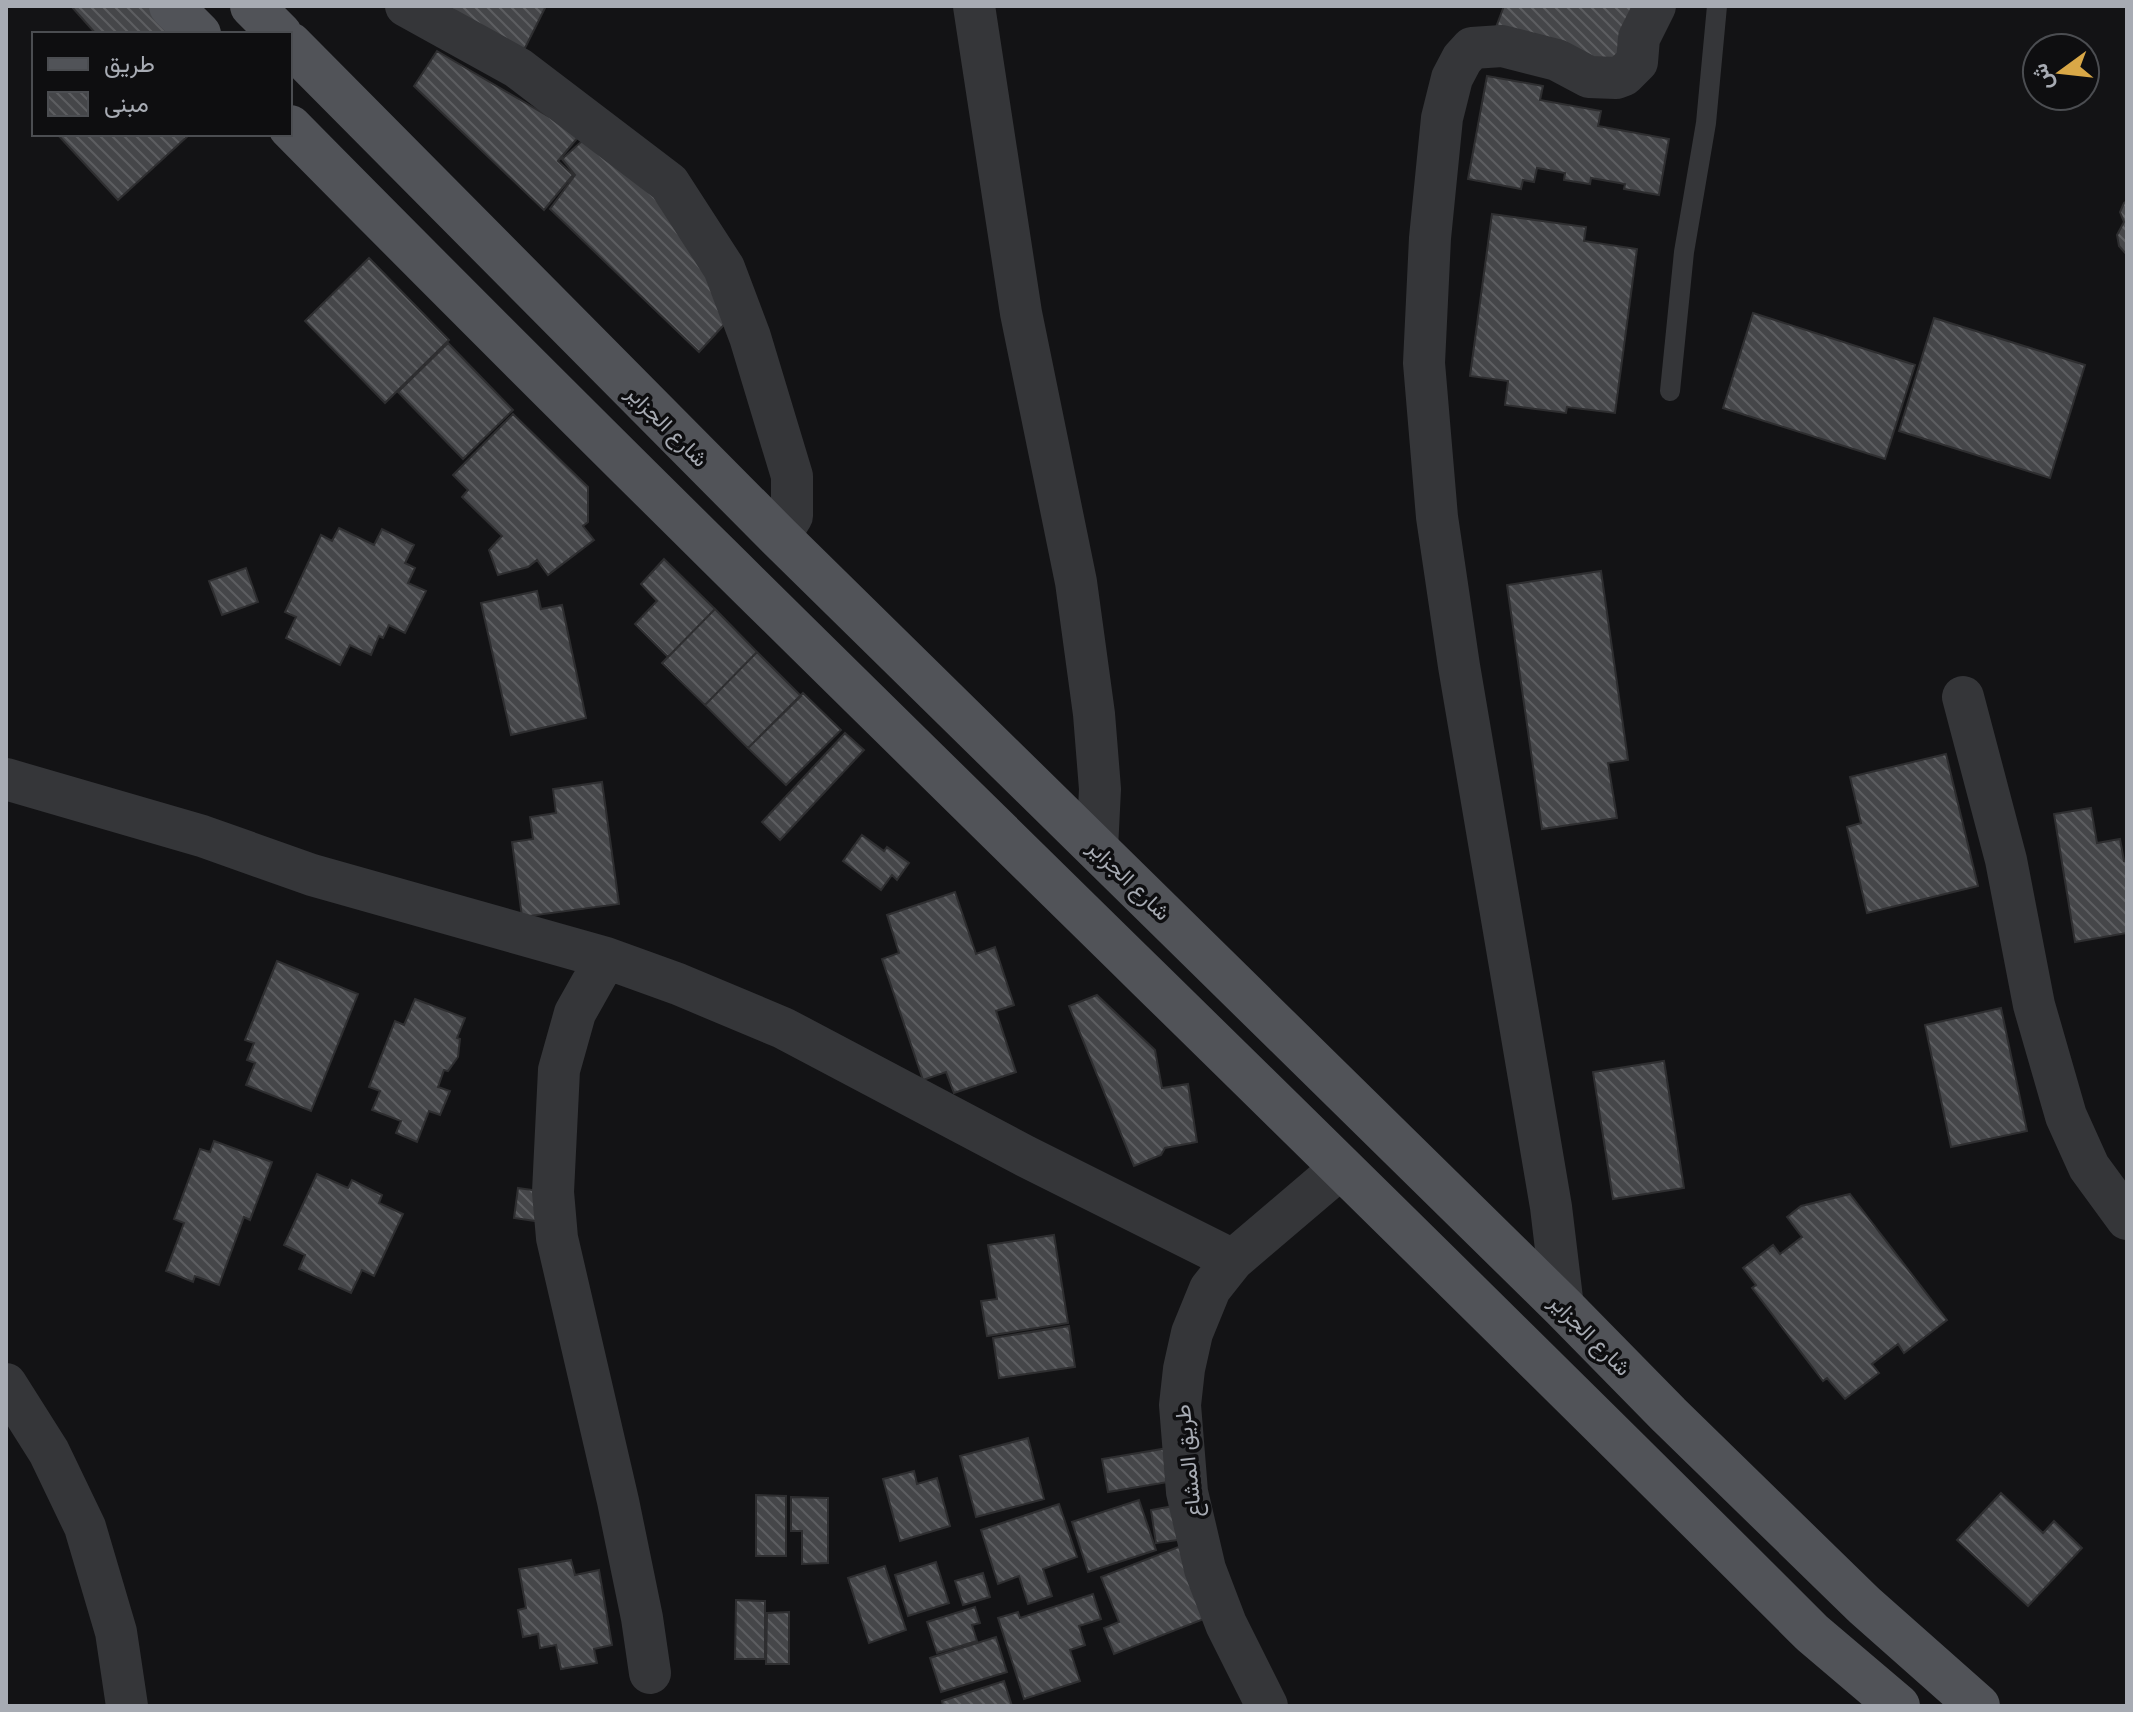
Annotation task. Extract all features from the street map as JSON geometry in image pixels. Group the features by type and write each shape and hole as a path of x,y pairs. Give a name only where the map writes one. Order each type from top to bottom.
{"main road":[{"path":"171,6 197,32"},
{"path":"252,6 278,32"},
{"name":"شارع الجزاير","path":"292,46 779,537 1563,1307 1669,1415 1864,1605 1978,1706"},
{"path":"292,129 552,393 1164,991 1812,1633 1898,1706"}],"street":[{"path":"406,6 518,68 669,183 724,268 750,337 792,476 792,516 779,537"},
{"path":"974,6 1021,313 1076,582 1094,714 1100,789 1097,849"},
{"path":"1563,1307 1551,1207 1459,666 1437,517 1424,363 1430,238 1442,118 1452,78 1472,48 1502,46 1557,60 1589,77 1616,78 1624,75 1637,62 1639,38 1655,6"},
{"path":"1963,697 2006,860 2034,1005 2066,1116 2089,1167 2127,1219"},
{"path":"6,779 202,836 312,875 606,958 678,984 783,1028 1025,1156 1233,1260"},
{"path":"606,958 575,1013 559,1070 553,1192 557,1238 618,1501 650,1673"},
{"name":"طريق المشاع","path":"1267,1706 1226,1624 1205,1569 1187,1492 1180,1405 1184,1369 1192,1333 1210,1289 1233,1260 1341,1168"},
{"path":"6,1384 49,1452 85,1527 116,1632 127,1706"}],"lane":[{"path":"1670,391 1684,252 1706,123 1717,6"}],"building":[{"path":"71,6 151,6 174,32 94,32"},
{"path":"437,6 546,6 524,50"},
{"path":"1504,6 1637,8 1616,71 1495,30"},
{"path":"437,51 580,135 558,161 573,175 544,210 414,86"},
{"path":"1487,76 1543,86 1540,100 1601,111 1598,126 1669,139 1659,195 1624,189 1625,184 1591,178 1590,184 1564,180 1565,173 1537,168 1534,182 1523,180 1521,189 1468,179"},
{"path":"593,131 682,218 732,316 699,352 550,209 575,175 562,159"},
{"path":"59,136 188,136 118,200"},
{"path":"2127,201 2127,255 2119,246 2117,235 2124,222 2120,212"},
{"path":"1492,214 1586,227 1584,241 1637,249 1615,413 1567,407 1566,413 1505,405 1508,381 1470,376"},
{"path":"369,258 449,340 385,403 305,321"},
{"path":"1753,313 1915,365 1885,459 1723,408"},
{"path":"1934,318 2085,365 2050,478 1899,431"},
{"path":"448,343 513,410 463,459 398,392"},
{"path":"513,414 588,487 588,522 583,526 594,540 548,575 537,560 528,567 498,575 489,550 502,536 462,497 468,490 453,475"},
{"path":"339,528 374,545 382,529 414,545 405,563 415,568 408,583 426,591 405,633 389,625 383,638 379,636 371,655 350,645 340,665 286,638 296,617 285,612 321,535 332,541"},
{"path":"664,559 715,609 668,657 635,624 657,601 641,584"},
{"path":"246,568 258,602 222,615 209,581"},
{"path":"1601,571 1628,760 1608,763 1617,818 1542,829 1507,585"},
{"path":"537,591 541,609 562,605 586,718 511,735 481,603"},
{"path":"715,609 757,652 705,705 662,663"},
{"path":"757,652 801,696 748,748 705,705"},
{"path":"803,693 841,730 786,785 748,748"},
{"path":"845,733 864,750 780,840 762,822"},
{"path":"1946,754 1978,886 1867,913 1847,827 1861,823 1850,777"},
{"path":"602,782 619,904 522,917 512,842 533,839 530,817 556,813 553,789"},
{"path":"2091,808 2097,843 2120,839 2124,861 2127,861 2127,933 2075,942 2054,814"},
{"path":"862,835 884,851 887,847 909,863 897,880 892,875 881,890 843,861"},
{"path":"955,892 976,954 995,947 1014,1005 996,1011 1016,1072 954,1093 946,1072 923,1080 882,959 899,953 887,915"},
{"path":"277,961 358,994 311,1111 246,1085 255,1063 247,1060 254,1043 245,1040"},
{"path":"1097,995 1155,1050 1162,1088 1188,1084 1197,1142 1165,1148 1161,1155 1134,1166 1069,1006"},
{"path":"415,999 465,1018 457,1038 460,1039 458,1057 448,1071 444,1070 438,1087 450,1091 440,1115 429,1111 417,1142 396,1133 401,1121 372,1110 380,1091 369,1087 395,1021 404,1025"},
{"path":"2001,1008 2027,1131 1951,1147 1925,1025"},
{"path":"1664,1061 1684,1188 1613,1199 1593,1072"},
{"path":"214,1141 272,1162 250,1220 244,1217 219,1285 195,1276 193,1282 166,1271 184,1223 174,1219 200,1149 210,1152"},
{"path":"317,1174 348,1188 352,1180 382,1195 379,1203 403,1214 374,1276 362,1270 351,1293 299,1269 305,1255 284,1245"},
{"path":"518,1188 547,1192 542,1222 514,1218"},
{"path":"1850,1194 1947,1320 1904,1353 1898,1344 1872,1364 1879,1373 1845,1399 1827,1378 1823,1381 1752,1288 1756,1285 1743,1268 1773,1245 1780,1254 1802,1237 1787,1217 1801,1206"},
{"path":"1054,1235 1068,1323 987,1336 981,1301 997,1299 988,1245"},
{"path":"1069,1326 1075,1367 999,1378 993,1338"},
{"path":"1028,1438 1044,1499 976,1517 960,1456"},
{"path":"1168,1448 1174,1481 1108,1492 1102,1459"},
{"path":"914,1471 917,1484 937,1478 950,1526 900,1541 883,1479"},
{"path":"2001,1493 2043,1533 2054,1521 2082,1548 2028,1606 1957,1540"},
{"path":"756,1495 786,1496 786,1556 756,1556"},
{"path":"791,1497 828,1498 828,1563 802,1564 802,1531 791,1531"},
{"path":"1139,1500 1156,1550 1088,1572 1072,1522"},
{"path":"1059,1504 1077,1557 1043,1569 1052,1596 1028,1604 1019,1576 998,1584 981,1530"},
{"path":"1179,1505 1185,1539 1156,1543 1151,1510"},
{"path":"1181,1546 1209,1617 1114,1654 1104,1628 1119,1622 1101,1577"},
{"path":"571,1560 575,1575 599,1570 612,1645 594,1649 597,1663 561,1669 556,1645 540,1648 538,1634 523,1637 518,1610 526,1608 519,1569"},
{"path":"936,1562 949,1603 908,1616 895,1575"},
{"path":"885,1566 906,1630 869,1643 848,1578"},
{"path":"983,1573 990,1597 963,1605 955,1581"},
{"path":"1093,1594 1101,1619 1079,1626 1085,1645 1070,1650 1080,1681 1024,1699 998,1618 1018,1612 1020,1618"},
{"path":"736,1600 765,1601 765,1659 735,1659"},
{"path":"975,1607 980,1623 972,1625 977,1641 937,1653 927,1622"},
{"path":"789,1612 789,1664 766,1664 767,1613"},
{"path":"996,1637 1007,1672 941,1692 930,1658"},
{"path":"1004,1681 1012,1706 943,1706 942,1701"}]}
